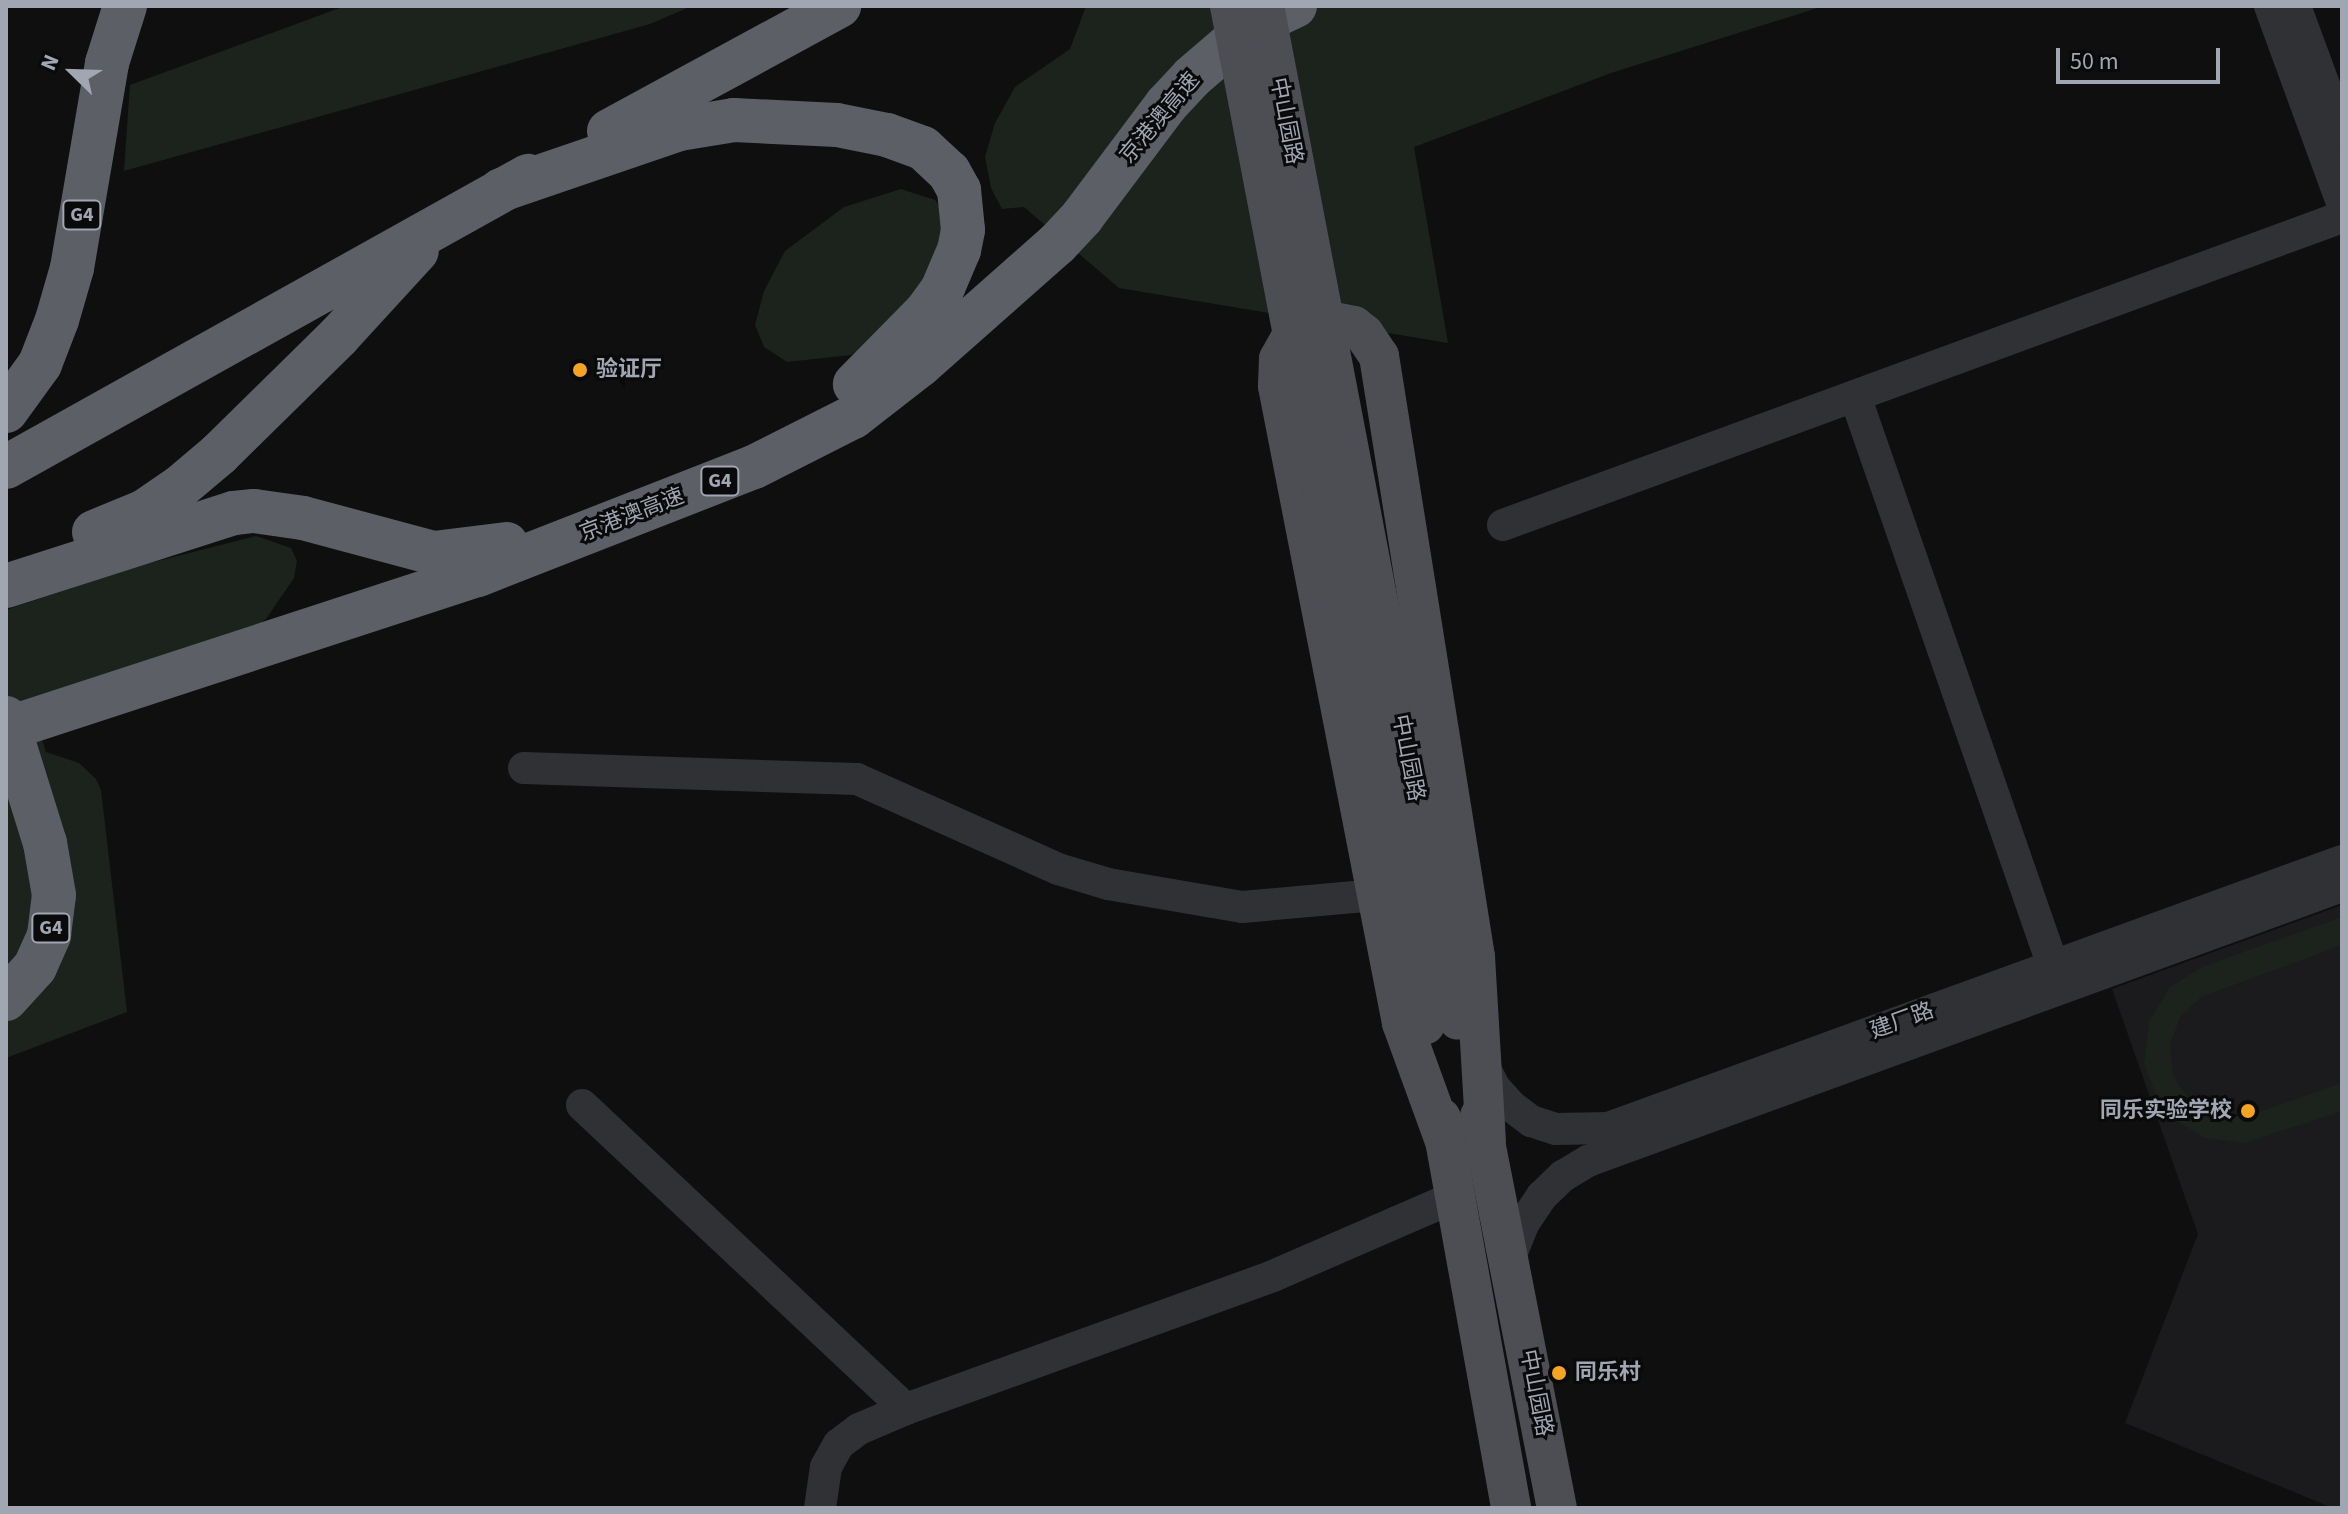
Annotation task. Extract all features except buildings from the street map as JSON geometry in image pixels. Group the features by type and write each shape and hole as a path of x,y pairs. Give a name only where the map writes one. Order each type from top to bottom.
{"highway":[{"name":"G4","path":"6,411 40,364 57,320 72,268 107,63 125,6"},
{"path":"6,467 457,214 839,6"},
{"name":"京港澳高速","path":"6,729 478,575 754,467 853,417 882,396 1057,244 1082,217 1166,105 1192,77 1249,28 1295,6"},
{"path":"483,546 758,440 834,401 899,343 933,302 952,271 963,230 959,190 949,172 923,148 864,130 802,122 734,120 679,129 501,190"},
{"path":"6,565 145,511 180,487 339,336 428,239 457,214"},
{"path":"6,586 234,513 254,511 303,518 434,553 575,537"},
{"name":"G4","path":"6,718 45,843 54,895 49,935 35,967 6,999"}],"main road":[{"name":"中山园路","path":"1230,6 1442,1022 1486,1141 1557,1508"},
{"name":"中山园路","path":"1264,6 1442,1022 1446,1144 1511,1508"},
{"path":"1446,1144 1402,1023 1277,373 1279,359 1292,336 1302,328 1328,321 1354,326 1373,344 1379,356 1475,957 1486,1141"}],"street":[{"path":"2270,6 2342,203"},
{"path":"2295,6 2342,134"},
{"path":"1503,525 2342,217"},
{"path":"1855,396 2057,977"},
{"path":"524,768 857,779 1058,869 1108,884 1242,907 1376,895"},
{"name":"建厂路","path":"1510,1257 1523,1224 1542,1196 1563,1176 1588,1161 2057,977 2342,861"},
{"name":"建厂路","path":"1482,1062 1494,1087 1531,1121 1556,1129 1583,1131 1608,1128 2057,977 2342,886"},
{"path":"582,1105 906,1409"},
{"path":"820,1508 826,1467 839,1444 859,1429 906,1409 1273,1276 1455,1197"}],"shaded area":[{"path":"345,6 692,6 650,24 124,171 130,85"},
{"path":"1086,6 1824,6 1611,73 1414,147 1448,343 1119,288 1024,207 1002,209 991,188 985,157 995,123 1015,87 1070,49"},
{"path":"901,189 935,200 947,217 942,264 911,315 851,355 787,362 764,347 755,325 764,291 785,251 844,207"},
{"path":"256,536 291,548 297,561 294,578 266,619 256,627 34,714 46,752 79,763 96,779 101,790 127,1012 6,1058 6,610 138,566"},
{"name":"同乐实验学校","path":"2342,905 2342,1508 2333,1508 2125,1423 2198,1234 2112,989"},
{"path":"2342,917 2342,945 2201,997 2180,1017 2170,1045 2173,1074 2180,1087 2189,1098 2214,1113 2228,1117 2256,1113 2342,1083 2342,1111 2245,1143 2205,1138 2170,1117 2158,1101 2144,1063 2149,1022 2170,987 2204,966"}],"place":[{"name":"验证厅","path":"580,370"},
{"name":"同乐实验学校","path":"2248,1111"},
{"name":"同乐村","path":"1559,1373"}]}
